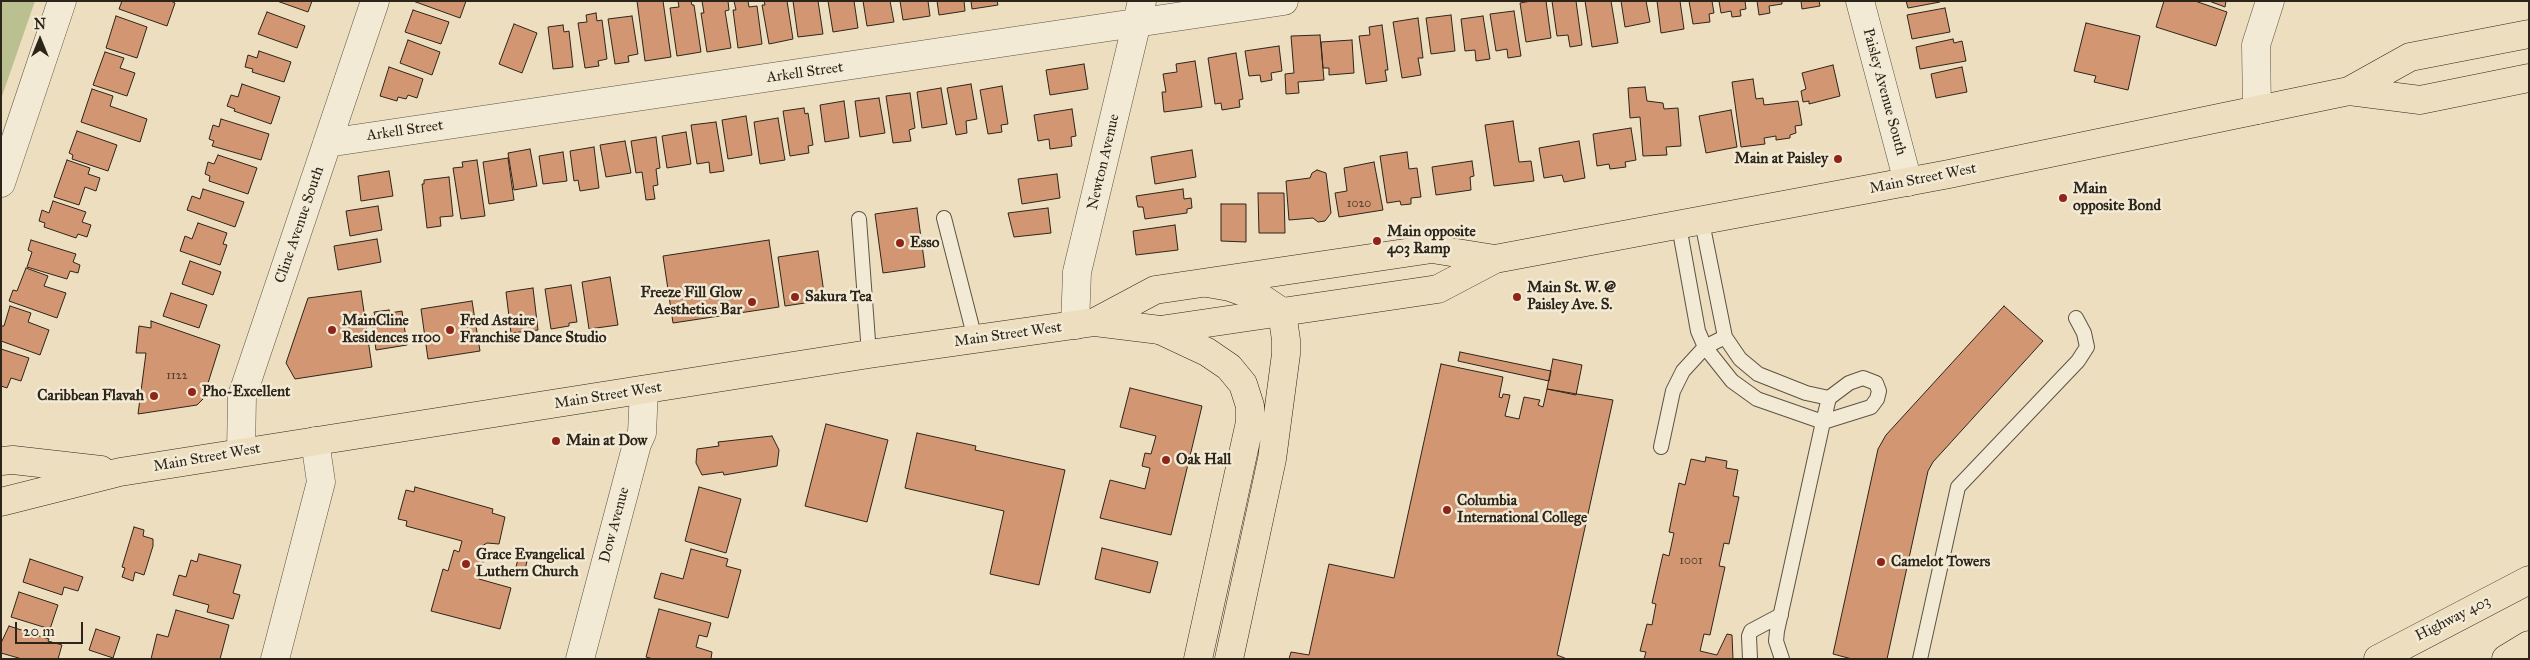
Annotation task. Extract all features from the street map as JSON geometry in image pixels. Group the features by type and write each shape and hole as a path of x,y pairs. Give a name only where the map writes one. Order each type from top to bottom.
{"main road":[{"name":"Main Street West","path":"1,502 120,472 869,354 1085,324 1160,330 1438,289 1495,259 1691,224 1908,182 2349,91 2410,57 2529,34"},
{"name":"Main Street West","path":"2349,91 2420,100 2529,78"},
{"name":"Main Street West","path":"1085,324 1155,290 1432,249 1495,259"},
{"path":"1206,283 1230,286 1261,298 1282,312 1286,354 1272,459 1229,659"},
{"path":"1160,330 1207,352 1229,367 1244,384 1250,406 1250,422 1198,659"},
{"name":"Main Street West","path":"1,461 14,460 120,472"},
{"name":"Highway 403","path":"2378,659 2529,580"},
{"path":"2506,659 2529,645"}],"street":[{"path":"1,184 62,1"},
{"name":"Cline Avenue South","path":"241,452 242,396 375,1"},
{"name":"Arkell Street","path":"327,143 1139,13 1284,1"},
{"name":"Paisley Avenue South","path":"1860,1 1908,182"},
{"path":"2257,110 2256,45 2270,1"},
{"name":"Newton Avenue","path":"1085,324 1078,272 1139,13"},
{"name":"Dow Avenue","path":"580,659 637,444 642,432 644,390"},
{"path":"275,659 321,482 315,441"}],"lane":[{"path":"944,218 975,339"},
{"path":"859,219 869,354"},
{"path":"1691,224 1725,337 1740,359 1758,374 1806,393 1829,398"},
{"path":"1691,224 1698,331 1705,347 1732,381 1756,399 1823,422 1871,406 1877,399 1879,391 1876,383 1863,378 1845,385 1829,398 1823,422 1780,615 1776,641 1782,659"},
{"path":"1920,659 1958,487 2078,361 2087,346 2084,333 2076,318"},
{"path":"1662,447 1673,391 1683,371 1705,347 1725,337"},
{"path":"1750,659 1749,636 1751,631 1780,615"}],"green space":[{"path":"1,1 35,1 1,99"}],"building":[{"path":"122,1 171,1 175,3 167,26 119,9"},
{"path":"277,1 312,1 308,12"},
{"path":"413,1 466,1 460,18"},
{"path":"637,1 663,1 671,57 645,61"},
{"path":"678,1 691,1 692,5 694,5 701,52 677,56 670,8 679,7"},
{"path":"702,1 728,1 729,10 725,11 731,48 707,52 701,13 704,13"},
{"path":"734,1 748,1 749,7 757,6 762,44 738,48 733,10 736,10"},
{"path":"764,1 787,1 793,39 769,44 762,5 765,5"},
{"path":"793,1 818,1 823,34 798,37"},
{"path":"828,1 854,1 858,28 833,32"},
{"path":"863,1 890,1 894,22 867,26"},
{"path":"900,1 928,1 930,16 903,20"},
{"path":"937,1 964,1 965,11 939,15"},
{"path":"971,1 997,1 998,5 972,9"},
{"path":"1546,1 1551,38 1526,42 1520,3"},
{"path":"1552,1 1576,1 1582,45 1570,47 1568,35 1557,36"},
{"path":"1585,1 1611,1 1618,43 1592,47"},
{"path":"1621,1 1646,1 1650,22 1625,27"},
{"path":"1657,1 1680,1 1684,29 1661,33"},
{"path":"1689,1 1712,1 1714,13 1709,14 1710,22 1693,24"},
{"path":"1719,1 1745,1 1746,9 1740,10 1741,16 1732,17 1731,11 1721,13"},
{"path":"1757,1 1782,1 1782,4 1769,6 1770,13 1759,15"},
{"path":"1801,1 1819,1 1820,6 1802,9"},
{"path":"1906,1 1940,1 1940,2 1908,8"},
{"path":"2164,1 2195,1 2227,12 2216,46 2156,27"},
{"path":"2209,1 2226,1 2225,7"},
{"path":"1945,8 1950,32 1912,39 1907,15"},
{"path":"413,10 449,22 441,44 405,32"},
{"path":"1514,11 1521,56 1508,58 1507,49 1496,51 1490,14"},
{"path":"267,12 305,26 297,48 258,34"},
{"path":"596,13 597,21 602,20 607,59 598,61 599,66 585,68 578,23 587,22 586,15"},
{"path":"1451,15 1455,51 1431,54 1426,18"},
{"path":"116,16 147,27 137,58 106,48"},
{"path":"632,16 638,54 628,56 629,62 615,64 608,19"},
{"path":"1483,16 1490,59 1476,61 1475,50 1465,51 1461,19"},
{"path":"1418,18 1423,58 1418,58 1421,75 1402,78 1393,22"},
{"path":"2086,23 2140,36 2128,90 2094,82 2096,76 2074,71"},
{"path":"514,24 537,33 522,73 499,64"},
{"path":"563,25 564,32 569,31 573,67 553,69 548,27"},
{"path":"1382,25 1388,70 1385,70 1387,81 1366,84 1359,36 1370,35 1369,27"},
{"path":"1320,35 1324,80 1298,82 1299,93 1286,94 1285,74 1294,73 1291,36"},
{"path":"1953,39 1954,43 1962,41 1966,61 1920,69 1916,47"},
{"path":"408,40 440,52 432,75 400,63"},
{"path":"1352,40 1354,73 1329,75 1329,68 1323,68 1321,42"},
{"path":"1279,46 1282,71 1271,73 1272,80 1261,82 1260,75 1249,76 1245,51"},
{"path":"259,51 291,62 284,82 252,72 253,69 245,67 248,55 257,58"},
{"path":"105,52 124,58 120,68 135,73 127,96 93,85"},
{"path":"1236,53 1243,99 1239,100 1240,107 1222,110 1221,103 1215,104 1208,58"},
{"path":"1195,61 1202,107 1164,112 1162,92 1166,92 1163,74 1177,72 1176,64"},
{"path":"1084,64 1088,89 1050,95 1046,70"},
{"path":"1833,65 1840,96 1809,104 1809,101 1803,102 1801,91 1806,89 1802,73"},
{"path":"389,67 423,79 417,98 408,95 406,99 398,97 397,101 380,96"},
{"path":"1962,67 1967,92 1936,98 1931,74"},
{"path":"1753,79 1756,99 1763,98 1764,105 1798,101 1802,125 1795,126 1796,133 1790,135 1790,138 1776,140 1776,136 1764,138 1765,144 1741,147 1732,82"},
{"path":"242,84 280,97 271,124 234,111 235,109 227,106 231,95 238,97"},
{"path":"971,84 977,119 966,121 967,133 956,135 947,88"},
{"path":"1002,86 1008,124 1001,125 1002,132 988,134 980,90"},
{"path":"1645,87 1647,101 1663,103 1664,109 1678,108 1681,146 1666,147 1667,155 1643,156 1640,117 1630,118 1628,88"},
{"path":"941,88 947,124 922,128 917,92"},
{"path":"92,89 113,96 110,106 147,119 140,142 81,122"},
{"path":"910,93 915,128 909,130 911,141 893,143 886,96"},
{"path":"879,98 885,133 860,137 855,101"},
{"path":"844,101 849,138 825,142 820,105"},
{"path":"804,108 805,114 808,113 813,145 808,146 809,153 790,156 783,111"},
{"path":"1072,109 1076,136 1071,137 1072,146 1050,149 1049,139 1038,141 1034,115"},
{"path":"1731,110 1737,147 1706,153 1699,116"},
{"path":"746,116 752,155 728,159 722,120"},
{"path":"778,118 785,160 760,164 754,122"},
{"path":"221,119 269,134 261,160 212,146 214,141 209,139 213,125 219,127"},
{"path":"1513,121 1519,162 1531,161 1534,181 1494,186 1485,125"},
{"path":"716,122 724,171 710,173 709,162 697,164 691,125"},
{"path":"1631,128 1636,160 1625,162 1626,167 1610,169 1609,164 1597,166 1593,134"},
{"path":"77,131 117,145 108,171 72,159 73,155 69,153"},
{"path":"686,132 691,164 667,168 662,136"},
{"path":"656,137 660,168 656,169 658,185 653,186 655,199 646,200 642,172 636,173 631,141"},
{"path":"625,141 631,173 606,177 600,145"},
{"path":"1579,141 1585,178 1564,182 1562,175 1544,178 1539,148"},
{"path":"594,147 599,188 580,191 578,180 574,181 570,151"},
{"path":"530,149 537,186 514,190 508,153"},
{"path":"1192,150 1196,177 1155,184 1151,157"},
{"path":"563,152 567,181 543,184 539,156"},
{"path":"1407,152 1409,169 1417,168 1421,197 1411,198 1411,204 1401,205 1400,201 1387,203 1380,156"},
{"path":"218,155 257,168 248,194 209,181 210,176 205,174 208,162 214,164"},
{"path":"508,158 514,200 489,204 483,162"},
{"path":"67,160 90,168 88,174 100,178 96,191 85,187 79,205 54,197"},
{"path":"477,160 485,216 461,219 453,168 463,167 462,162"},
{"path":"1472,161 1474,176 1470,177 1471,190 1436,195 1432,167"},
{"path":"1374,162 1383,210 1339,217 1335,193 1347,191 1344,168"},
{"path":"1317,170 1326,173 1331,213 1325,221 1318,222 1313,218 1289,220 1286,181 1310,178 1312,173"},
{"path":"389,171 393,196 361,201 358,176"},
{"path":"1057,174 1060,198 1022,204 1018,179"},
{"path":"449,177 453,216 440,217 441,226 427,228 422,184 424,184 424,180"},
{"path":"203,189 244,202 235,227 187,210 192,196 200,199"},
{"path":"1183,189 1184,199 1191,198 1192,208 1187,209 1187,213 1145,219 1143,207 1138,207 1136,196"},
{"path":"1258,193 1284,193 1285,233 1259,233"},
{"path":"53,201 86,212 82,222 91,225 87,237 78,234 76,238 44,227 45,223 39,221 42,210 49,213"},
{"path":"1221,204 1246,204 1246,242 1221,241"},
{"path":"378,206 382,230 350,236 346,211"},
{"path":"917,208 925,267 883,273 875,214"},
{"path":"1048,208 1051,233 1014,237 1008,213"},
{"path":"198,223 227,233 223,244 227,245 220,265 180,251 185,236 192,239"},
{"path":"1175,225 1178,250 1136,255 1133,231"},
{"path":"377,239 381,262 338,270 334,246"},
{"path":"31,240 76,254 73,262 80,265 78,273 70,271 67,279 27,267 32,252 28,250"},
{"path":"769,240 779,307 673,323 663,256"},
{"path":"818,251 825,300 785,306 778,257"},
{"path":"190,261 221,272 213,295 182,284"},
{"path":"26,268 48,276 44,286 66,293 57,318 9,301 13,290 17,291"},
{"path":"610,277 618,325 589,329 582,282"},
{"path":"571,285 577,322 569,323 569,326 551,329 545,289"},
{"path":"533,288 538,330 511,333 506,292"},
{"name":"MainCline Residences 1100","path":"361,291 372,367 295,379 286,363 308,298"},
{"path":"171,293 207,305 199,328 163,316"},
{"name":"Fred Astaire Franchise Dance Studio","path":"472,301 480,351 428,359 421,309"},
{"path":"10,306 31,313 28,322 49,330 40,355 1,341 1,326 4,326"},
{"name":"Camelot Towers","path":"2004,306 2043,341 1933,462 1928,471 1887,659 1852,659 1833,654 1878,449 1886,435"},
{"path":"389,310 390,313 402,311 407,345 376,350 371,316 375,316 374,312"},
{"path":"151,321 220,345 203,399 197,405 138,414 146,353 136,353 139,326 151,328"},
{"path":"1,349 29,358 21,381 11,378 7,388 1,386"},
{"path":"1460,352 1551,371 1549,381 1458,361"},
{"path":"1553,359 1582,365 1576,395 1547,389"},
{"path":"1441,364 1503,377 1499,397 1502,398 1503,394 1510,395 1505,416 1519,419 1524,397 1540,400 1538,405 1543,407 1547,389 1613,400 1557,655 1567,659 1289,659 1291,652 1309,655 1329,564 1394,578"},
{"name":"Oak Hall","path":"1130,388 1202,406 1171,535 1100,518 1110,480 1145,489 1150,468 1142,466 1145,453 1151,454 1156,436 1120,427"},
{"path":"826,424 888,440 867,522 805,506"},
{"path":"917,433 976,446 975,450 1065,470 1039,585 990,574 1004,511 905,488"},
{"path":"772,436 779,450 777,466 724,475 723,472 702,475 696,463 697,449 719,446 718,442"},
{"path":"1706,457 1727,461 1726,468 1738,470 1733,496 1739,497 1729,544 1724,543 1719,566 1725,567 1710,635 1704,634 1700,651 1717,655 1727,634 1732,635 1733,659 1644,659 1646,652 1640,651 1647,624 1652,625 1656,604 1652,603 1663,554 1669,556 1674,533 1669,532 1679,483 1685,485 1691,459 1705,462"},
{"name":"Grace Evangelical Luthern Church","path":"415,487 493,509 492,513 505,517 499,544 487,543 482,546 480,557 484,558 479,579 511,588 500,629 431,611 443,569 448,571 454,550 459,552 462,541 406,526 407,521 398,519 406,490 414,492"},
{"path":"699,487 741,499 726,553 685,541"},
{"path":"134,527 144,530 143,536 153,539 153,546 144,575 135,572 133,581 122,577 125,568 122,567"},
{"path":"1102,548 1158,562 1150,593 1095,579"},
{"path":"691,549 728,559 726,566 741,570 728,618 654,598 661,573 683,579"},
{"path":"199,554 241,565 233,593 240,595 233,619 207,612 209,605 173,595 179,575 186,577 191,560 197,562"},
{"path":"519,555 528,558 525,569 516,567"},
{"path":"30,559 83,577 78,591 64,587 62,595 23,582"},
{"path":"19,592 58,605 50,629 11,617"},
{"path":"659,609 711,623 707,637 699,635 696,647 712,652 711,659 653,659 646,657"},
{"path":"176,610 229,625 220,659 151,659 157,634 168,637"},
{"path":"9,626 62,645 58,659 22,659 1,653 1,643"},
{"path":"96,629 120,637 113,658 89,650"}],"place":[{"name":"Main at Paisley","path":"1838,159"},
{"name":"Main opposite Bond","path":"2063,198"},
{"name":"Main opposite 403 Ramp","path":"1377,241"},
{"name":"Esso","path":"900,243"},
{"name":"Sakura Tea","path":"795,297"},
{"name":"Main St. W. @ Paisley Ave. S.","path":"1517,297"},
{"name":"Freeze Fill Glow Aesthetics Bar","path":"752,302"},
{"name":"MainCline Residences 1100","path":"332,330"},
{"name":"Fred Astaire Franchise Dance Studio","path":"450,330"},
{"name":"Pho-Excellent","path":"192,392"},
{"name":"Caribbean Flavah","path":"154,396"},
{"name":"Main at Dow","path":"556,441"},
{"name":"Oak Hall","path":"1166,460"},
{"name":"Columbia International College","path":"1447,510"},
{"name":"Camelot Towers","path":"1881,562"},
{"name":"Grace Evangelical Luthern Church","path":"466,564"}]}
